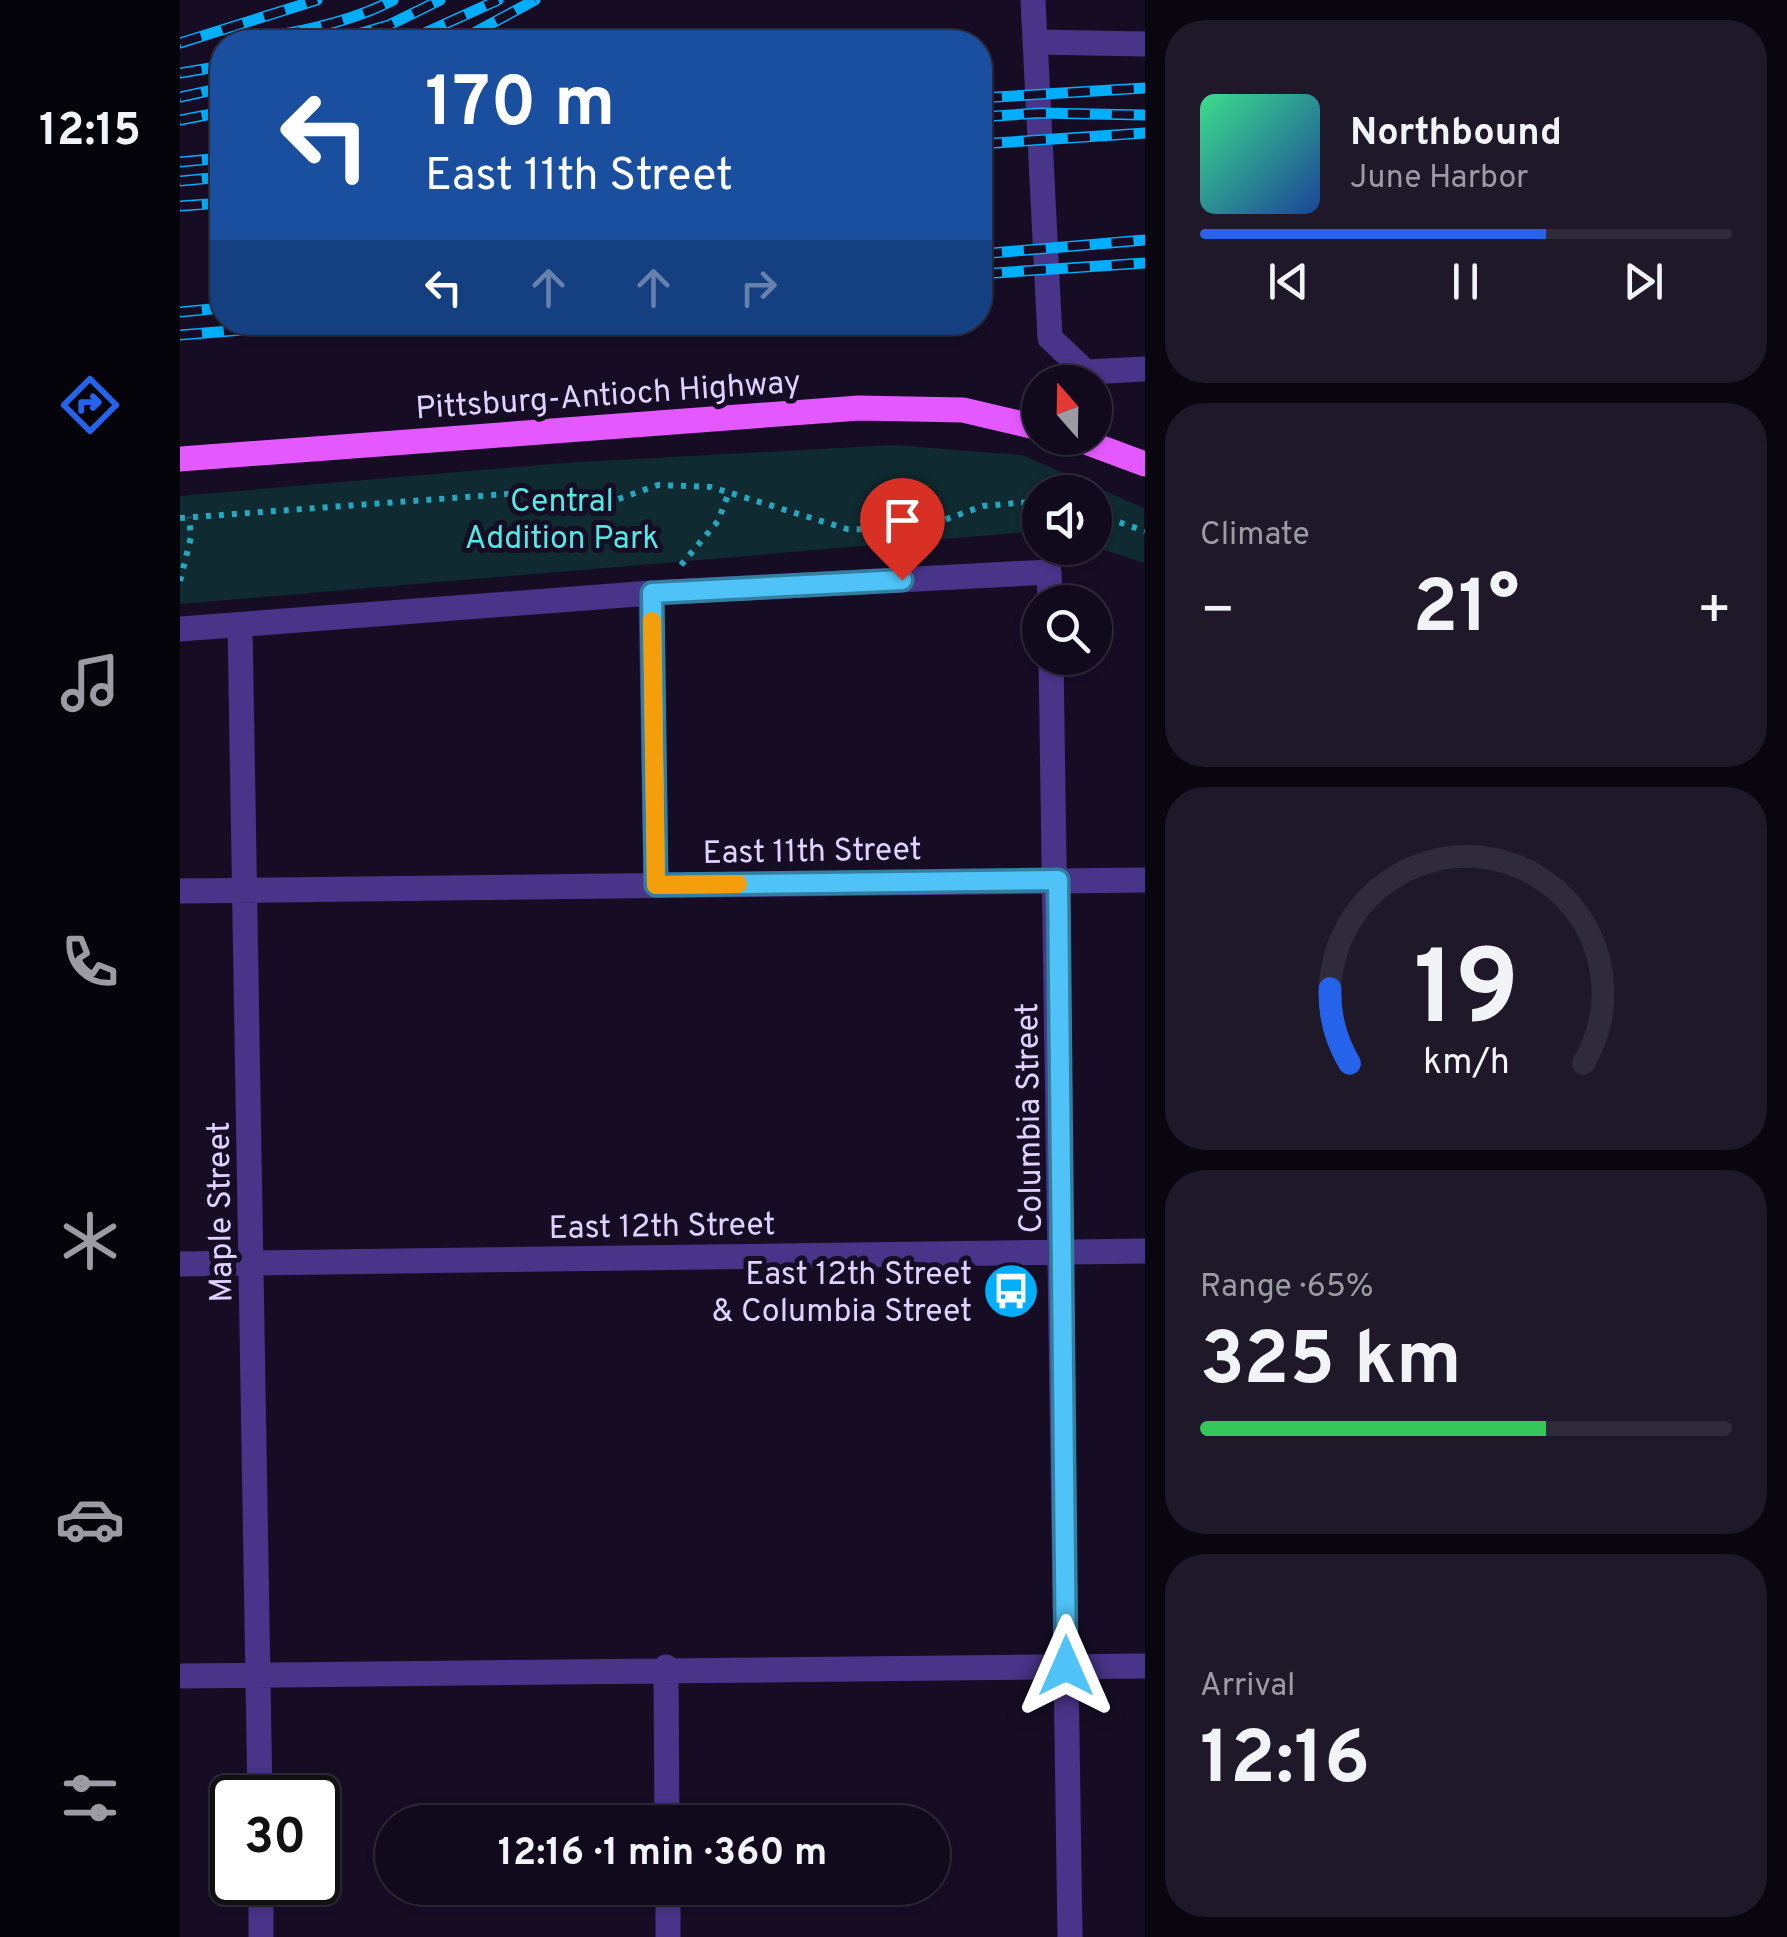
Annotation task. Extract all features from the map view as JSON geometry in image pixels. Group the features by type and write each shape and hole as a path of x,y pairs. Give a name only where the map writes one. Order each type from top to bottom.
{"main road":[{"name":"Pittsburg-Antioch Highway","path":"180,459 859,408 962,410 1022,424"},
{"path":"1112,452 1144,464"}],"street":[{"path":"1033,0 1050,338 1086,372 1144,369"},
{"path":"1035,42 1144,44"},
{"path":"180,629 652,593 1049,572 1049,585"},
{"path":"652,593 656,885"},
{"name":"Maple Street","path":"240,625 260,1775"},
{"name":"Columbia Street","path":"1052,675 1058,880 1070,1937"},
{"name":"East 11th Street","path":"180,891 1144,880"},
{"name":"East 12th Street","path":"180,1264 1144,1251"},
{"path":"180,1676 1144,1666"},
{"path":"666,1668 667,1805"},
{"path":"261,1905 261,1937"},
{"path":"668,1905 668,1937"}],"path":[{"path":"180,581 191,538 184,517 521,493 596,507 658,485 729,492 847,529 916,530 983,506 1022,503"},
{"path":"680,592 680,568 718,521 729,492"},
{"path":"1112,520 1144,531"}],"green space":[{"name":"Central Addition Park","path":"893,445 1022,455 1068,475 1022,475 1022,533 180,604 180,496 563,463"},
{"name":"Central Addition Park","path":"1112,494 1144,508 1144,563 1112,553"}],"railway":[{"path":"221,30 317,0"},
{"path":"304,30 393,0"},
{"path":"372,30 440,0"},
{"path":"432,30 498,0"},
{"path":"479,30 535,0"},
{"path":"180,43 210,34"},
{"path":"180,73 210,68"},
{"path":"992,97 1145,88"},
{"path":"180,97 210,91"},
{"path":"180,120 210,114"},
{"path":"992,116 1145,115"},
{"path":"992,143 1145,133"},
{"path":"180,162 210,159"},
{"path":"180,181 210,178"},
{"path":"180,206 210,204"},
{"path":"992,253 1145,240"},
{"path":"992,273 1145,263"},
{"path":"180,312 210,309"},
{"path":"180,335 210,333"}],"slow traffic":[{"path":"652,621 656,885 738,884"}],"place":[{"name":"East 12th Street & Columbia Street","path":"1011,1291"}],"route":[{"path":"902,580 652,593 656,885 1058,880 1066,1666"}]}
